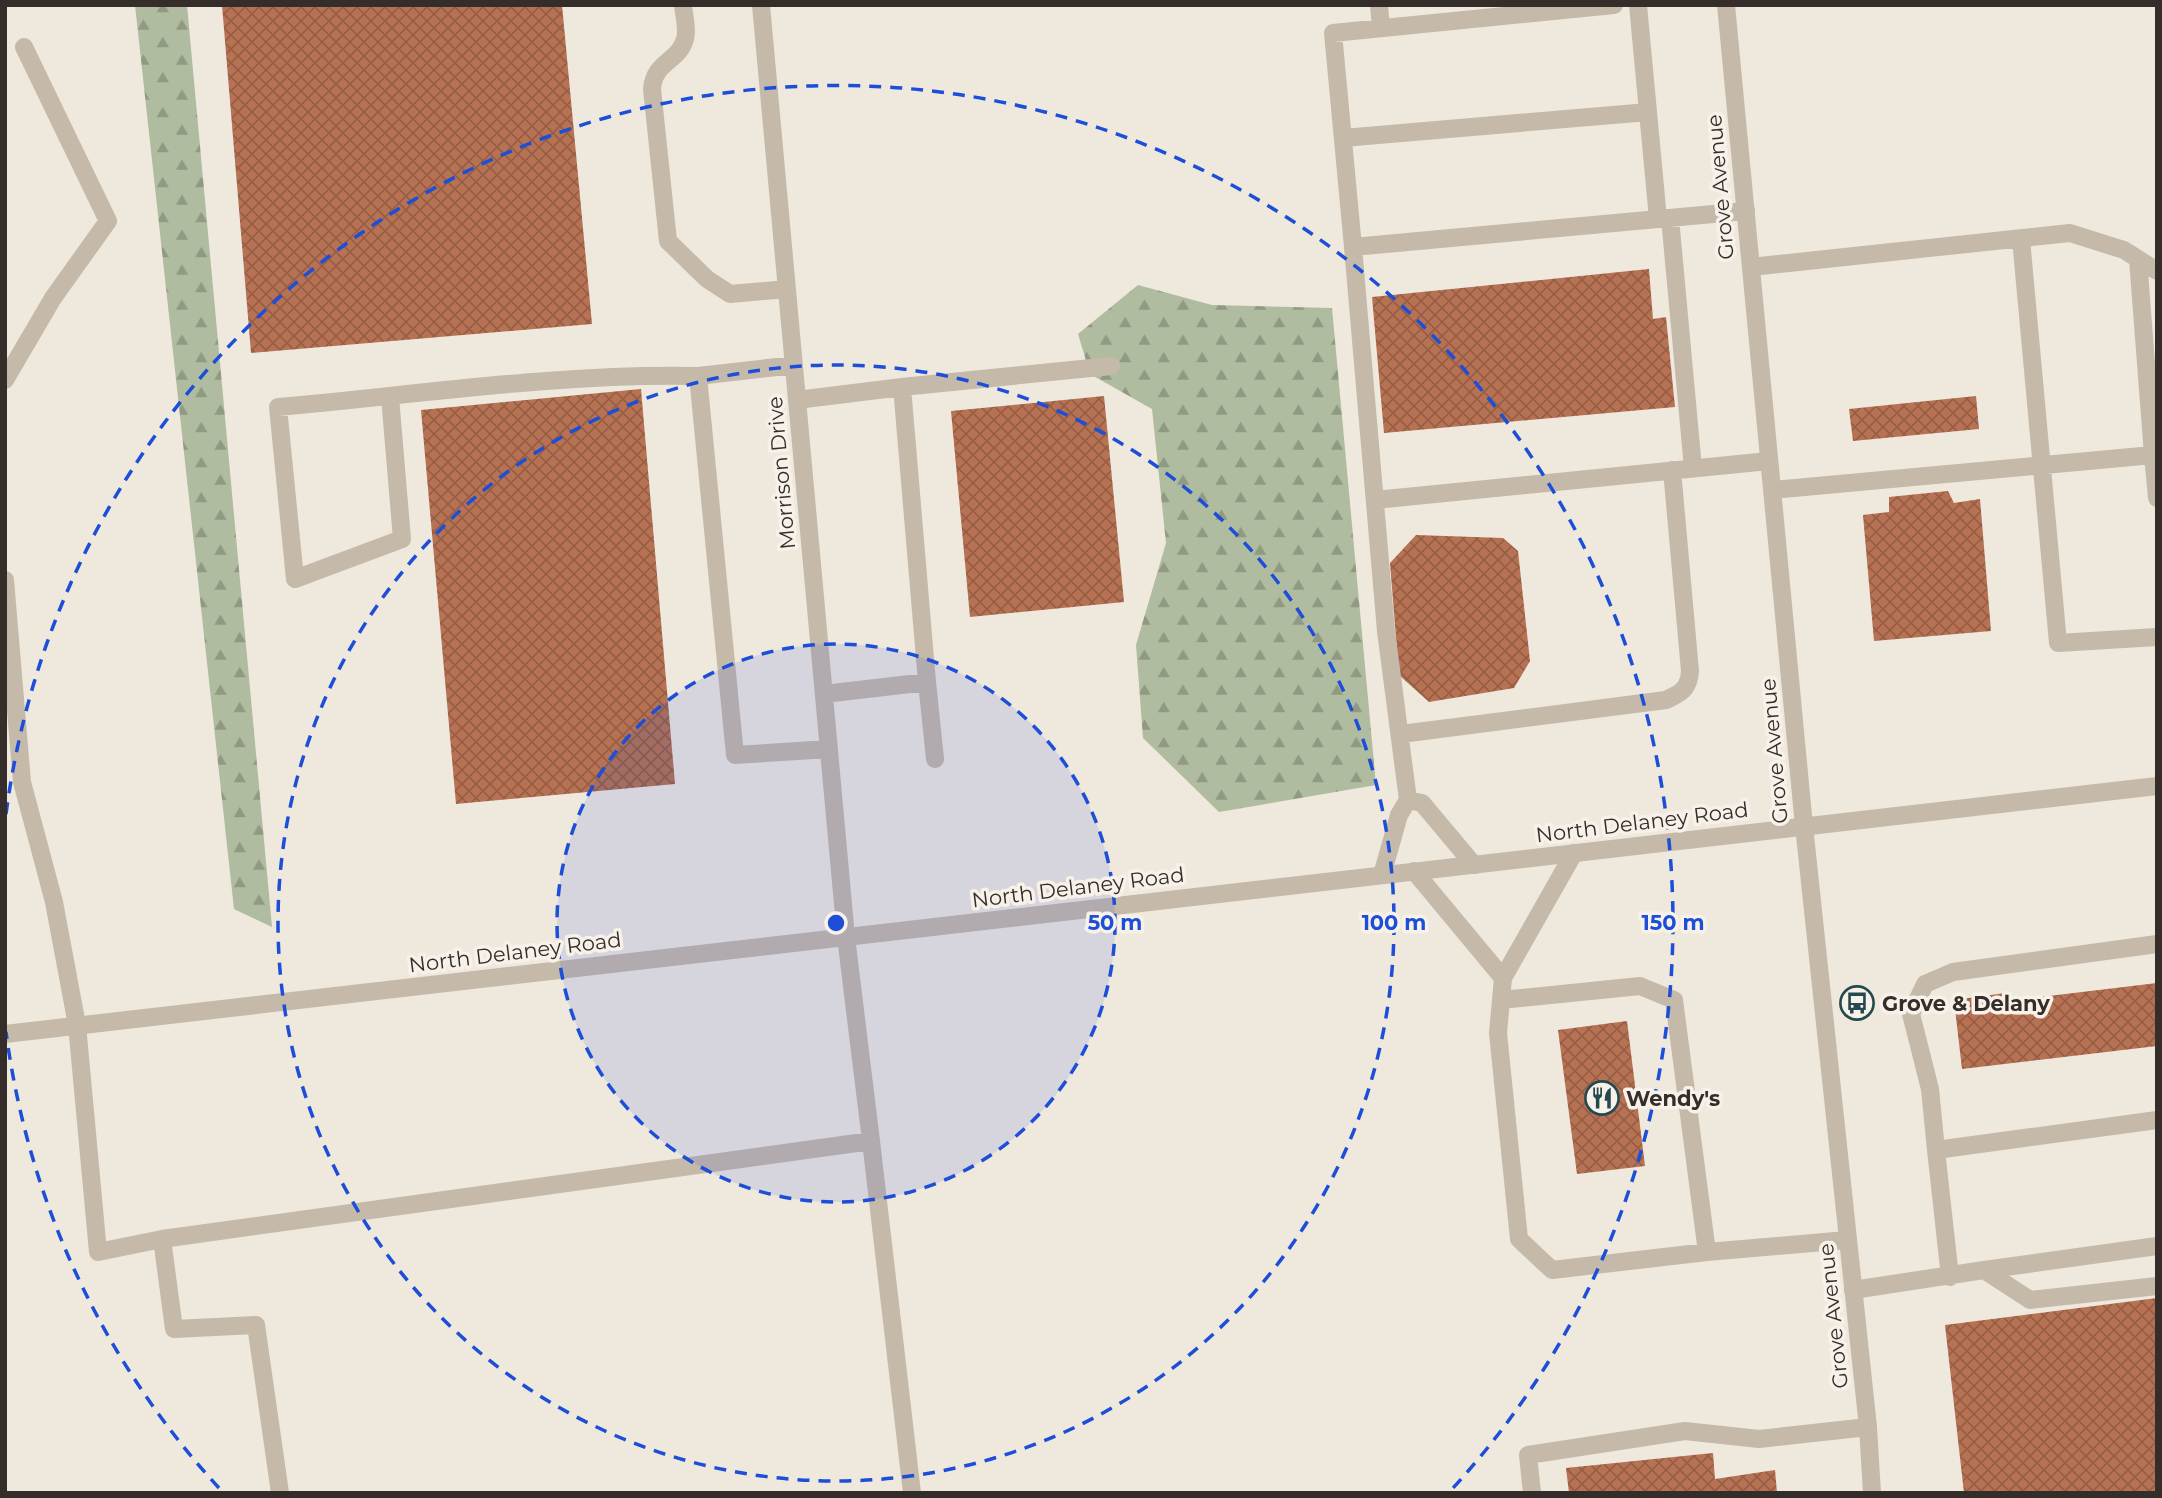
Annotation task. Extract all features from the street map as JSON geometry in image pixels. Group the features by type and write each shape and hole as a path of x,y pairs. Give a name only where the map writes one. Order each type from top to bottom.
{"street":[{"path":"683,5 686,37 678,52 663,63 653,76 652,89 668,241 707,279 730,294 787,289"},
{"name":"Morrison Drive","path":"761,5 846,937 912,1493"},
{"path":"1379,5 1381,28"},
{"path":"1382,875 1399,815 1408,800 1386,631 1333,33 1614,5"},
{"path":"1638,5 1648,112 1664,218 1693,468"},
{"name":"Grove Avenue","path":"1726,5 1804,827 1868,1427 1872,1493"},
{"path":"5,380 53,298 108,221 24,47"},
{"path":"1343,138 1648,112"},
{"path":"1353,247 1745,211"},
{"path":"1751,267 2070,233 2124,250 2157,271"},
{"path":"2021,239 2058,643 2157,637"},
{"path":"2138,259 2157,498"},
{"path":"390,397 402,539 295,579 278,407 390,397 638,375 698,376 794,365"},
{"path":"797,400 1111,366"},
{"path":"698,376 735,755 829,749"},
{"path":"902,387 935,759"},
{"path":"1772,490 2153,455"},
{"path":"1375,500 1769,461"},
{"path":"1401,734 1666,700 1681,693 1689,684 1690,671 1672,470"},
{"path":"5,580 22,782 54,902 77,1026 98,1252 162,1239 871,1140"},
{"path":"824,694 927,682"},
{"name":"North Delaney Road","path":"5,1034 2157,786"},
{"path":"1408,800 1422,803 1474,865"},
{"path":"1574,853 1503,978 1498,1033 1519,1239 1552,1270 1707,1252 1847,1240"},
{"path":"1415,872 1503,978"},
{"path":"1950,1276 1930,1089 1911,1014 1925,984 1953,972 2157,944"},
{"path":"1501,1000 1640,986 1674,1000 1707,1252"},
{"path":"1936,1150 2157,1120"},
{"path":"162,1239 174,1329 256,1325 280,1493"},
{"path":"1853,1290 2157,1246"},
{"path":"1984,1270 2030,1300 2157,1286"},
{"path":"1532,1493 1528,1455 1685,1431 1759,1439 1868,1427"}],"green space":[{"path":"135,5 187,5 272,927 234,909"},
{"path":"1138,285 1212,305 1332,308 1376,785 1219,812 1143,738 1136,645 1166,543 1152,409 1090,374 1078,334"}],"building":[{"path":"222,5 562,5 592,324 251,353"},
{"path":"1649,269 1653,319 1666,317 1675,407 1384,433 1372,297"},
{"path":"641,389 675,784 456,804 421,410"},
{"path":"1104,396 1124,602 970,617 951,411"},
{"path":"1976,396 1979,429 1853,441 1849,409"},
{"path":"1948,491 1954,503 1980,499 1991,631 1874,641 1863,515 1889,512 1889,497"},
{"path":"1416,535 1503,538 1518,551 1530,661 1514,688 1429,702 1399,675 1390,563"},
{"path":"2157,983 2157,1046 1962,1069 1954,1000 2005,993 2006,1001"},
{"name":"Wendy's","path":"1627,1021 1645,1166 1577,1174 1558,1030"},
{"path":"2157,1298 2157,1493 1964,1493 1945,1325"},
{"path":"1713,1453 1715,1479 1775,1470 1777,1493 1569,1493 1566,1468"}],"place":[{"name":"Grove & Delany","path":"1857,1003"},
{"name":"Wendy's","path":"1602,1098"}]}
